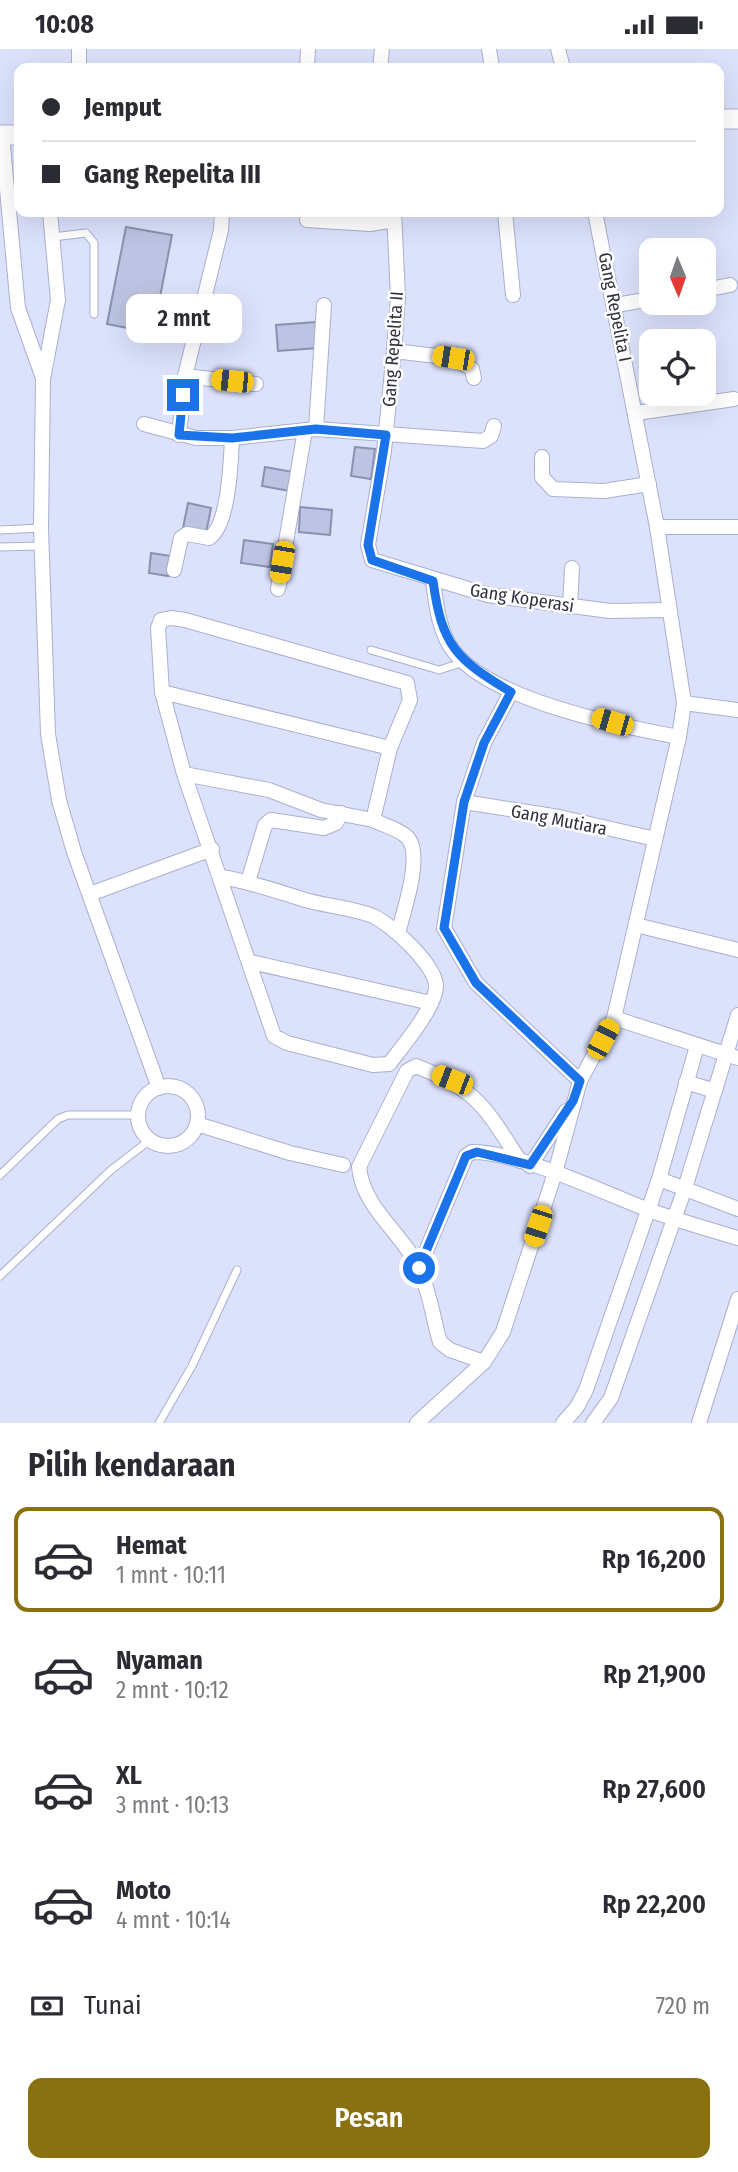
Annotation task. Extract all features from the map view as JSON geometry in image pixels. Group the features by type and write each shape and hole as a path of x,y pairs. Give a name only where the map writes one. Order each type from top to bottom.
{"street":[{"path":"7,135 18,308 43,379"},
{"path":"50,217 58,300 43,379 41,528 48,734 59,800 159,1088"},
{"path":"179,435 185,376 221,230 222,217"},
{"path":"307,220 370,224 391,217"},
{"name":"Gang Repelita II","path":"379,565 372,560 368,545 386,435 394,351 398,297 394,217"},
{"path":"506,217 513,295"},
{"name":"Gang Repelita I","path":"573,1101 580,1081 614,1018 679,737 684,703 657,527 616,305 596,217"},
{"path":"716,288 730,285"},
{"path":"616,305 639,301"},
{"path":"278,589 311,429 324,305"},
{"path":"394,351 463,361 472,369 474,378"},
{"path":"185,376 256,384"},
{"path":"636,413 734,399"},
{"path":"144,424 179,435 232,438 311,429 483,441 491,436 494,426"},
{"path":"174,570 181,538 187,534 209,538 218,530 230,477 232,438"},
{"path":"542,457 542,477 553,489 604,491 649,484"},
{"path":"657,527 738,527"},
{"name":"Gang Koperasi","path":"379,565 488,596 570,607 668,610"},
{"path":"570,607 572,568"},
{"path":"433,581 437,613 454,652 511,692 638,730 679,737"},
{"path":"222,877 248,881 305,900 374,916 398,933 422,958 436,982 431,1003 388,1064 373,1065 287,1043 274,1036 222,877 184,774 162,692 158,628 161,620 185,620 407,683 410,700 390,748 373,820"},
{"path":"162,692 390,748"},
{"path":"511,692 484,743 464,802 444,919 447,938 476,983 580,1081"},
{"path":"684,703 738,710"},
{"path":"184,774 269,790 299,803 373,820 407,837 413,848 410,891 398,933"},
{"name":"Gang Mutiara","path":"464,802 559,817 655,839"},
{"path":"248,881 265,825 271,820 324,828 336,823 341,813"},
{"path":"90,894 212,849"},
{"path":"636,925 738,950"},
{"path":"251,962 431,1003"},
{"path":"577,1407 595,1421 611,1398 685,1188 715,1091 732,1057 738,1015"},
{"path":"614,1018 732,1057"},
{"path":"563,1423 577,1407 659,1179 697,1046"},
{"path":"484,1362 450,1350 440,1342 419,1268 369,1198 362,1185 359,1167 410,1067 416,1066 452,1080 481,1102 525,1163"},
{"path":"686,1082 715,1091"},
{"path":"173,1087 192,1097 198,1110 197,1124 191,1136 178,1144 163,1145 150,1140 141,1129 138,1115 142,1101 159,1088 173,1087"},
{"path":"525,1163 573,1101"},
{"path":"417,1423 484,1362 503,1332 555,1173 573,1101"},
{"path":"197,1124 278,1149 343,1165"},
{"path":"419,1268 466,1156 477,1152 525,1163 673,1219 738,1238"},
{"path":"659,1179 738,1209"},
{"path":"699,1423 738,1299"}],"lane":[{"path":"52,237 86,233 91,236 94,243 93,314"},
{"path":"0,530 41,528"},
{"path":"0,547 42,546"},
{"path":"371,650 439,670 465,661"},
{"path":"0,1175 58,1119 68,1115 138,1115"},
{"path":"0,1276 111,1170 150,1140"},
{"path":"159,1423 192,1366 237,1270"}],"building":[{"path":"126,227 172,235 153,333 107,324"},
{"path":"316,322 318,348 278,351 276,325"},
{"path":"355,447 375,449 371,479 351,476"},
{"path":"265,467 293,472 290,491 262,486"},
{"path":"188,503 211,508 206,533 183,528"},
{"path":"300,507 332,510 330,535 299,532"},
{"path":"244,540 273,544 270,567 241,563"},
{"path":"151,553 171,556 168,576 149,573"}],"route":[{"path":"183,395 179,435 219,439 316,429 386,435 368,545 372,560 379,565 433,581 437,613 454,652 475,670 511,692 484,743 464,802 451,869 444,928 447,938 476,983 580,1081 573,1101 530,1165 477,1152 466,1156 419,1268"}]}
